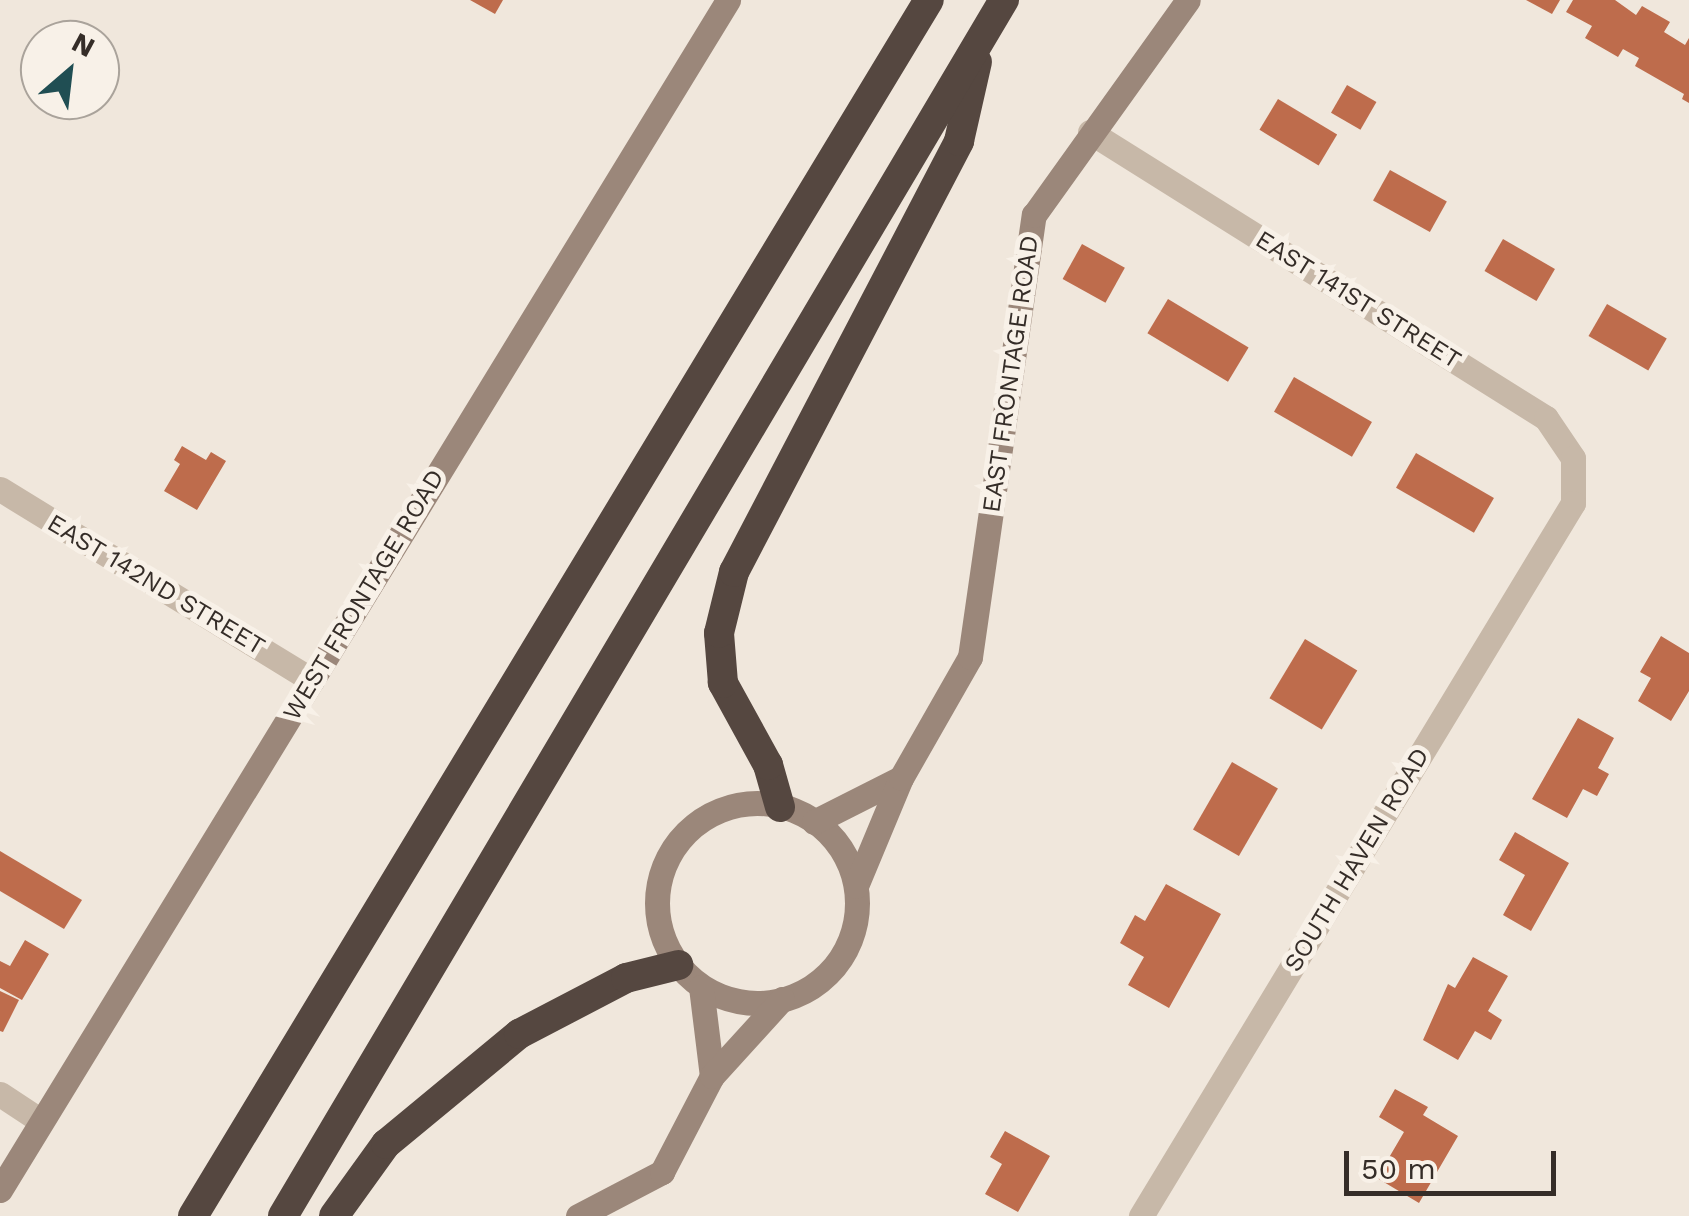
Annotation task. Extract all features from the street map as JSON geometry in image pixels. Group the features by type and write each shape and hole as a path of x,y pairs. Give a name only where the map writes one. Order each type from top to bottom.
{"highway":[{"path":"193,1216 928,0"},
{"path":"283,1216 1004,0"},
{"path":"780,807 768,765 723,683 719,633 734,572 959,141 984,33"},
{"path":"334,1216 386,1144 519,1034 626,978 678,964"}],"street":[{"name":"WEST FRONTAGE ROAD","path":"0,1190 728,0"},
{"name":"EAST FRONTAGE ROAD","path":"856,886 901,778 970,657 1034,215 1188,0"},
{"name":"EAST 141ST STREET","path":"1090,132 1546,418 1573,458 1573,503"},
{"name":"EAST 142ND STREET","path":"0,490 312,680"},
{"name":"SOUTH HAVEN ROAD","path":"1141,1216 1573,503"},
{"path":"814,822 901,778"},
{"path":"761,803 814,822 845,854 856,886 856,920 845,952 824,978 782,999 763,1003 731,1000 702,987 678,964 662,936 656,904 660,873 675,844 698,821 728,807 761,803"},
{"path":"702,987 712,1076"},
{"path":"578,1216 662,1172 712,1076 782,999"},
{"path":"0,1094 41,1121"}],"building":[{"path":"470,0 503,0 495,14"},
{"path":"1526,0 1560,0 1552,14"},
{"path":"1573,0 1615,0 1636,15 1642,6 1670,22 1664,32 1685,45 1689,38 1689,103 1682,99 1684,94 1635,66 1639,58 1623,49 1618,57 1585,38 1592,26 1566,12"},
{"path":"1347,85 1376,102 1360,130 1331,113"},
{"path":"1278,99 1337,135 1319,165 1259,130"},
{"path":"1390,170 1447,202 1430,232 1373,201"},
{"path":"1503,239 1555,269 1536,301 1484,271"},
{"path":"1082,244 1125,268 1105,303 1063,279"},
{"path":"1168,299 1249,347 1228,382 1147,333"},
{"path":"1607,304 1667,338 1648,371 1588,336"},
{"path":"1294,377 1372,422 1352,457 1274,412"},
{"path":"182,446 206,460 211,452 226,461 197,510 164,491 180,464 174,460"},
{"path":"1416,453 1494,498 1474,533 1396,488"},
{"path":"1661,636 1689,653 1689,691 1671,721 1638,701 1651,678 1640,672"},
{"path":"1305,639 1357,670 1322,730 1269,698"},
{"path":"1578,718 1614,738 1598,768 1609,774 1597,796 1583,789 1567,818 1532,799"},
{"path":"1232,762 1278,788 1239,856 1193,830"},
{"path":"1515,832 1569,863 1531,931 1503,915 1525,875 1499,860"},
{"path":"0,851 82,900 64,929 0,891"},
{"path":"1166,884 1221,914 1169,1008 1128,985 1144,957 1120,943 1135,915 1145,921"},
{"path":"25,940 49,954 22,1000 0,988 0,961 10,966"},
{"path":"1473,957 1508,976 1488,1011 1502,1020 1491,1040 1475,1031 1458,1060 1423,1040 1448,984 1455,988"},
{"path":"0,991 19,1000 3,1032 0,1031"},
{"path":"1395,1089 1428,1107 1423,1115 1458,1136 1419,1203 1377,1178 1404,1132 1379,1117"},
{"path":"1005,1131 1050,1156 1018,1212 985,1194 1002,1164 990,1157"}]}
